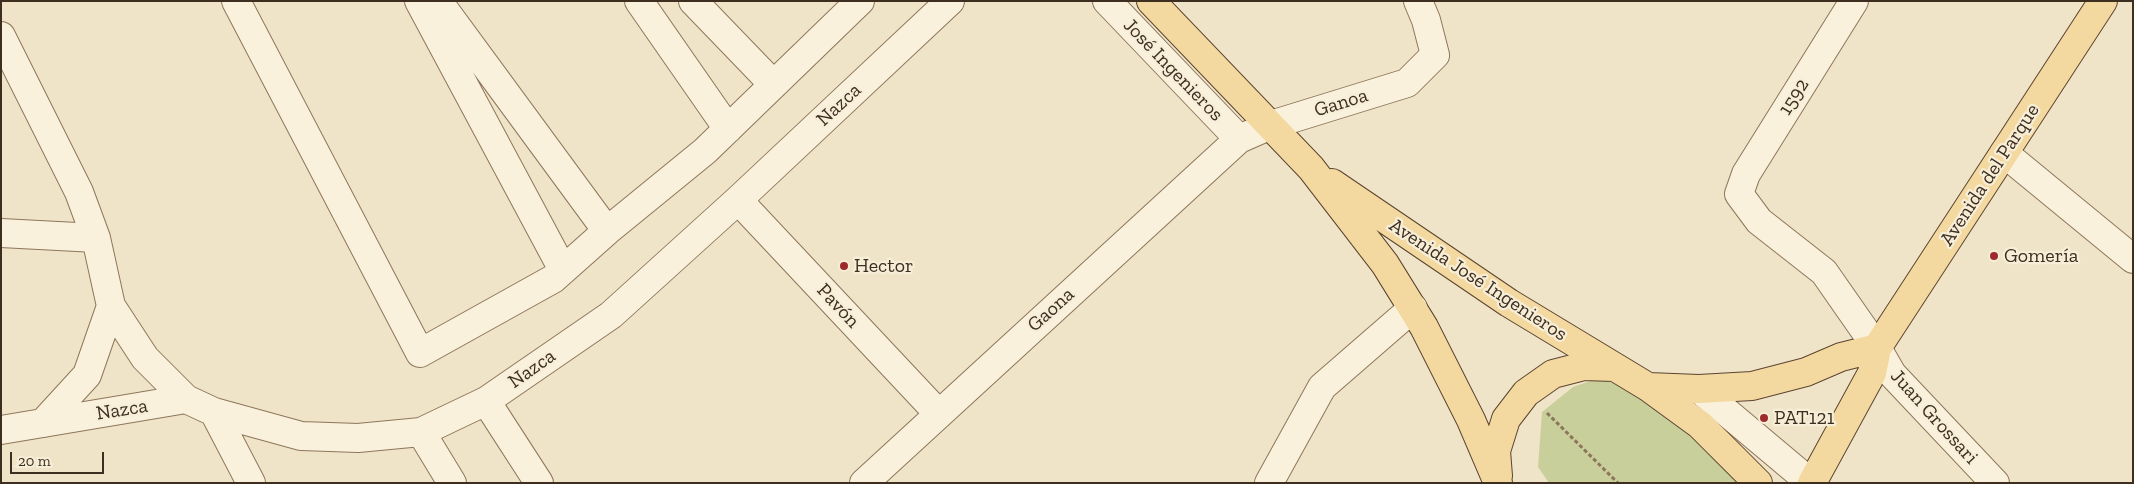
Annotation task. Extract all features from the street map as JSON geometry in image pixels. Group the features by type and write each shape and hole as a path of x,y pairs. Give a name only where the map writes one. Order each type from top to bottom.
{"main road":[{"name":"Avenida José Ingenieros","path":"1151,1 1311,168 1385,264 1413,308 1471,420 1498,483"},
{"name":"Avenida del Parque","path":"1877,348 2102,1"},
{"name":"Avenida José Ingenieros","path":"1311,168 1509,303 1648,387 1700,425 1758,483"},
{"name":"Avenida José Ingenieros","path":"1648,387 1699,389 1752,386 1806,372 1841,357 1877,348"},
{"path":"1811,483 1872,373 1877,348"},
{"path":"1498,483 1496,451 1506,420 1526,392 1553,374 1584,366 1616,367"}],"street":[{"path":"236,1 420,353 553,279 607,231 705,150 860,1"},
{"path":"419,1 563,270"},
{"path":"438,1 607,231"},
{"path":"639,1 728,129"},
{"path":"693,1 773,84"},
{"name":"Nazca","path":"1,430 186,399 214,412 302,436 358,438 421,432 486,401 611,315 738,200 950,1"},
{"name":"José Ingenieros","path":"1107,1 1239,139"},
{"name":"Ganoa","path":"1239,139 1270,125 1407,83 1435,55 1426,20 1418,1"},
{"name":"1592","path":"1739,194 1746,174 1854,1"},
{"path":"1,36 79,192 96,238 111,306 145,358 186,399"},
{"name":"Gaona","path":"864,483 938,413 1239,139"},
{"path":"2004,154 2133,259"},
{"name":"Juan Grossari","path":"1739,194 1758,221 1824,272 1877,348 1892,374 1995,483"},
{"name":"Pavón","path":"738,200 938,413"},
{"path":"1,233 96,238"},
{"path":"43,423 87,375 111,306"},
{"path":"1269,483 1322,387 1413,308"},
{"path":"1699,389 1811,483"},
{"path":"486,401 539,483"},
{"path":"214,412 251,483"},
{"path":"421,432 452,483"}],"path":[{"path":"1526,392 1618,483"}],"green space":[{"path":"1599,378 1640,393 1708,450 1739,483 1549,483 1538,467 1542,412 1573,387"}],"place":[{"name":"Gomería","path":"1994,256"},
{"name":"Hector","path":"844,266"},
{"name":"PAT121","path":"1764,418"}]}
